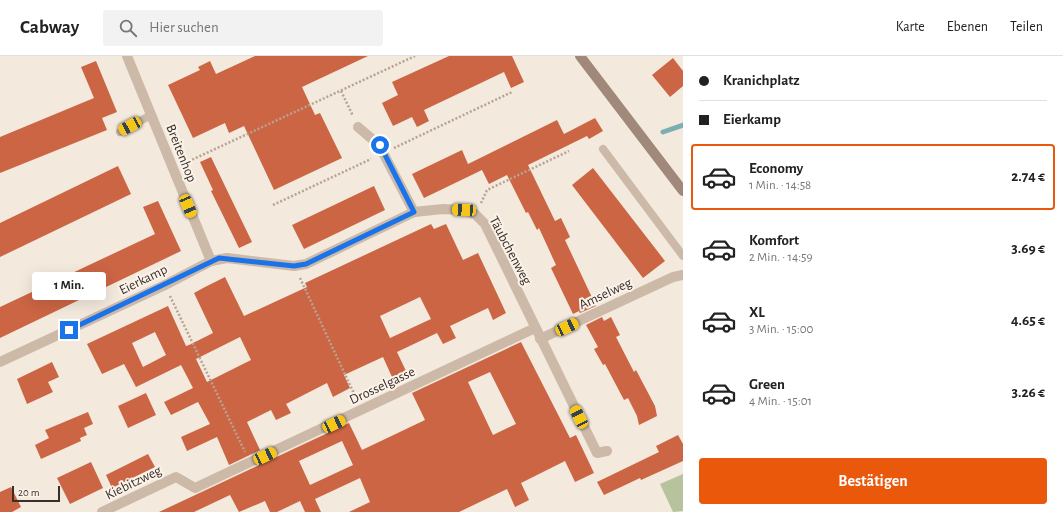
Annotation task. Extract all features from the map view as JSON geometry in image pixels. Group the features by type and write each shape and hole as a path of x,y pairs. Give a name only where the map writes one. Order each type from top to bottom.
{"street":[{"name":"Breitenhop","path":"127,56 211,261"},
{"path":"580,56 683,190"},
{"path":"358,127 380,145 414,212"},
{"name":"Täubchenweg","path":"211,261 227,258 294,266 306,264 414,212 464,210 475,214 485,224 597,453 607,451"},
{"name":"Eierkamp","path":"0,362 165,285 211,261"},
{"name":"Amselweg","path":"540,339 673,276 683,275"},
{"name":"Drosselgasse","path":"176,477 195,488 251,463 535,328"},
{"name":"Kiebitzweg","path":"102,512 176,477"}],"lane":[{"path":"120,132 151,115"},
{"path":"603,149 683,256"}],"path":[{"path":"173,169 415,56"},
{"path":"341,91 358,127"},
{"path":"475,214 487,190 568,151"},
{"path":"294,266 362,410"},
{"path":"165,285 251,463"}],"green space":[{"path":"683,474 683,511 673,512 660,484"}],"building":[{"path":"255,56 368,56 302,87 315,115 320,113 342,158 274,190 244,126 229,133 225,123 193,138 168,85 200,70 198,67 210,61 216,74"},
{"path":"449,56 512,56 524,82 511,88 504,72 424,110 429,121 417,127 412,117 393,126 382,103 398,95 392,82"},
{"path":"673,58 683,71 683,86 670,97 652,75"},
{"path":"96,61 117,112 102,118 107,130 0,173 0,137 94,98 81,67"},
{"path":"595,118 603,131 589,139 587,136 528,165 555,221 561,218 570,237 565,240 596,306 580,313 579,311 573,314 551,268 556,265 539,228 537,230 528,212 526,213 507,175 489,184 482,170 424,198 412,174 462,150 468,164 557,120 564,134"},
{"path":"211,157 252,242 239,248 211,191 213,190 200,162"},
{"path":"118,166 131,194 0,257 0,223"},
{"path":"593,168 665,261 643,278 572,185"},
{"path":"374,186 385,210 304,249 292,225"},
{"path":"158,201 181,251 0,338 0,307 155,234 143,207"},
{"path":"431,224 434,229 446,224 463,260 478,253 506,313 493,320 488,308 450,326 456,338 443,344 437,333 397,352 406,371 392,377 383,357 344,375 350,388 333,397 327,383 286,404 291,413 276,420 271,410 247,422 260,450 229,465 217,437 187,451 181,437 210,424 198,402 171,415 164,402 193,388 181,365 136,387 124,364 102,374 87,344 168,306 186,346 213,333 194,293 205,287 225,277 244,316 307,287 305,283","holes":["420,297 431,319 390,338 380,316","155,332 166,355 143,367 132,343","240,337 251,360 207,382 196,359"]},
{"path":"602,317 604,321 611,317 620,335 616,337 634,372 636,370 655,406 657,416 639,425 637,416 628,398 624,400 605,364 603,365 594,349 598,347 586,325"},
{"path":"521,342 570,438 576,435 594,473 575,482 565,461 521,483 529,500 515,507 507,489 459,512 349,512 370,502 360,478 315,499 321,512 305,512 300,501 277,512 270,512 265,501 239,512 230,495 194,512 159,512 349,423 362,450 425,420 412,393","holes":["490,372 516,424 493,435 468,382","342,441 353,465 310,485 299,461"]},
{"path":"52,362 59,377 48,382 53,392 27,404 17,379"},
{"path":"146,393 156,415 128,428 118,406"},
{"path":"88,412 93,424 84,428 87,435 80,438 81,441 41,459 35,445 49,438 45,430"},
{"path":"678,435 683,444 683,461 641,480 640,478 604,495 597,482 659,452 656,446"},
{"path":"148,454 155,467 112,488 106,475"},
{"path":"91,462 103,488 70,504 57,478"},
{"path":"11,487 21,507 12,512 0,512 0,492"}],"waterway":[{"path":"663,132 683,125"}],"route":[{"path":"69,330 219,258 294,266 306,264 414,212 380,145"}]}
